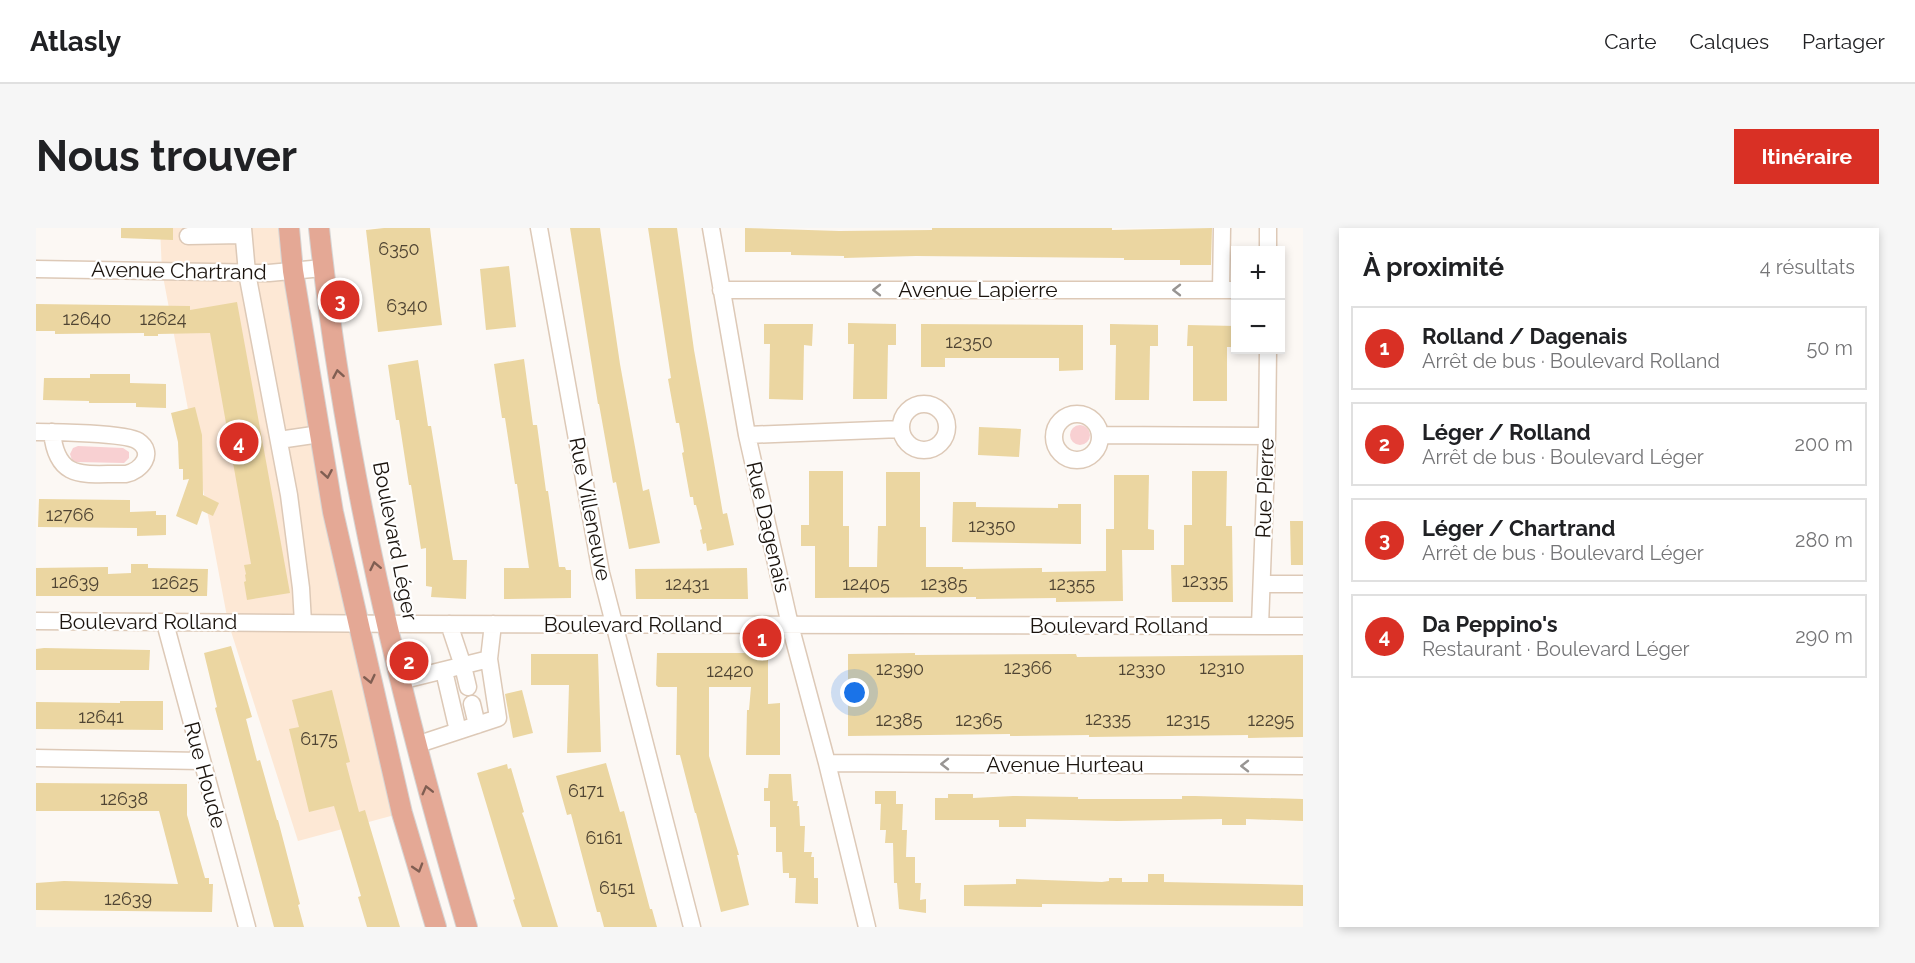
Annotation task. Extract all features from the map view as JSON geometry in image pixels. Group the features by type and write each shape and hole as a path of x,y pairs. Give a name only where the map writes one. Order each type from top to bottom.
{"main road":[{"path":"289,228 293,271 333,512 402,813 436,927"},
{"name":"Boulevard Léger","path":"318,228 348,427 386,623 430,802 467,927"}],"street":[{"name":"Rue Villeneuve","path":"539,228 601,573 692,927"},
{"name":"Rue Dagenais","path":"711,228 747,435 789,625 827,763 867,927"},
{"path":"1222,228 1228,290"},
{"path":"1268,228 1268,246"},
{"path":"188,236 243,232 247,273 279,440 301,588 303,623"},
{"name":"Avenue Chartrand","path":"36,269 247,273 323,268"},
{"name":"Avenue Lapierre","path":"721,290 1228,290"},
{"name":"Rue Pierre","path":"1260,626 1268,354"},
{"path":"747,435 901,429"},
{"path":"44,432 130,437 142,444 146,456 144,463 133,472 126,474 74,472 64,466 44,432"},
{"path":"279,440 320,434"},
{"path":"1100,435 1267,436"},
{"path":"1262,584 1303,584"},
{"name":"Boulevard Rolland","path":"36,621 1303,626"},
{"name":"Rue Houde","path":"165,623 247,927"},
{"path":"449,624 468,687"},
{"path":"416,745 498,718 489,659 493,624"},
{"path":"400,681 489,659"},
{"path":"444,671 458,731"},
{"path":"472,704 477,725"},
{"path":"36,758 201,761"},
{"name":"Avenue Hurteau","path":"827,763 1303,766"}],"shaded area":[{"path":"160,228 289,228 293,271 402,813 298,841 228,622 162,271"},
{"path":"1076,425 1084,425 1090,431 1090,439 1084,445 1076,445 1070,439 1070,431"},
{"path":"78,446 123,448 129,452 129,458 124,463 76,462 72,460 70,454 73,448"}],"building":[{"path":"121,228 173,228 173,240 121,238"},
{"path":"430,228 442,325 378,332 366,230"},
{"path":"570,228 600,228 620,364 643,491 649,489 660,543 629,549 616,482 613,483 598,404"},
{"path":"648,228 677,228 694,350 723,514 727,513 734,545 707,551 706,543 703,544 696,505 694,505 693,497 690,497 679,423 676,423 668,379 671,378"},
{"path":"745,228 839,231 932,230 932,228 1112,228 1112,230 1212,228 1211,265 1180,265 1180,260 1124,260 1124,258 916,256 844,258 844,256 791,255 791,252 745,252"},
{"path":"509,266 516,327 486,330 480,269"},
{"path":"237,302 290,593 247,600 244,565 251,564 210,333 144,336 144,333 55,334 55,331 36,331 36,304 190,306 190,310"},
{"path":"848,323 896,324 896,345 888,345 887,399 853,399 854,344 848,344"},
{"path":"764,324 813,324 812,346 804,345 803,400 769,399 770,344 764,344"},
{"path":"921,324 1083,325 1083,370 1059,371 1059,358 945,358 945,367 921,367"},
{"path":"1110,324 1158,325 1158,346 1150,346 1149,400 1115,400 1116,345 1110,345"},
{"path":"1188,325 1231,326 1231,347 1227,347 1227,401 1193,401 1193,346 1187,346"},
{"path":"524,359 533,425 537,425 559,567 571,570 571,598 504,599 504,568 529,568 517,484 515,484 505,418 502,418 494,364"},
{"path":"418,360 453,560 467,560 466,599 431,597 432,587 426,586 426,548 421,549 399,420 396,420 388,365"},
{"path":"90,374 130,374 130,383 166,384 166,408 136,407 136,403 43,400 44,378 90,378"},
{"path":"195,407 202,435 203,495 219,503 213,516 202,511 197,525 176,516 189,479 183,480 183,469 179,469 178,442 171,413"},
{"path":"979,427 1021,429 1019,457 978,455"},
{"path":"809,471 843,471 843,526 849,526 849,567 877,567 878,526 886,526 886,472 920,472 920,527 926,527 926,567 1042,568 1042,572 1106,571 1106,529 1114,529 1114,475 1149,475 1148,529 1154,530 1154,550 1122,550 1123,601 1056,602 1056,598 976,599 976,597 815,598 815,546 801,546 801,525 809,525"},
{"path":"1192,471 1227,471 1226,526 1232,526 1233,602 1172,602 1171,565 1184,565 1184,525 1192,525"},
{"path":"39,499 130,500 130,512 156,511 156,515 166,515 166,535 137,536 137,528 38,527"},
{"path":"953,502 976,502 976,507 1058,508 1058,504 1081,504 1081,544 952,542"},
{"path":"1290,521 1303,521 1303,565 1291,565"},
{"path":"131,564 148,564 148,568 208,569 207,596 36,596 36,568 108,567 108,574 131,573"},
{"path":"747,568 748,599 636,599 635,569"},
{"path":"231,646 252,717 246,719 257,761 260,760 278,820 304,927 274,927 215,708 217,707 204,653"},
{"path":"36,649 150,650 149,670 36,670"},
{"path":"657,653 768,653 768,704 780,703 780,755 746,755 747,710 749,710 751,687 709,687 709,756 739,855 737,855 749,905 721,912 680,755 676,755 677,687 658,687 656,685"},
{"path":"915,653 915,655 1076,654 1077,657 1303,655 1303,737 1248,738 1248,735 1089,737 1089,735 1010,736 1010,734 848,736 848,654"},
{"path":"531,654 598,654 601,752 567,753 569,685 531,685"},
{"path":"332,690 350,762 346,763 359,812 365,810 400,927 367,927 358,897 361,896 334,806 309,812 289,729 299,727 292,700"},
{"path":"522,690 533,733 513,738 505,694"},
{"path":"120,701 163,701 163,730 36,729 36,702 120,703"},
{"path":"606,763 620,812 624,811 650,909 652,909 657,927 604,927 600,912 597,912 571,814 567,815 556,776"},
{"path":"507,764 508,769 511,768 524,812 522,813 558,927 522,927 513,900 515,899 477,773"},
{"path":"769,774 791,774 793,801 798,801 800,826 805,826 804,852 812,852 811,857 814,857 814,878 818,878 818,904 795,903 796,878 789,878 789,873 783,873 782,852 776,852 776,827 770,827 770,801 764,801 764,788 768,788"},
{"path":"36,783 187,784 187,815 205,878 209,878 209,884 213,884 212,912 36,910 36,883 64,881 178,884 159,811 36,811"},
{"path":"875,791 896,791 896,804 903,804 902,830 907,830 906,857 915,857 915,883 921,883 920,900 926,899 926,913 899,909 897,883 894,883 893,843 885,843 886,830 880,830 881,804 875,804"},
{"path":"948,794 973,794 973,798 1013,796 1078,797 1078,799 1182,799 1182,796 1195,796 1303,799 1303,821 1246,819 1246,825 1222,825 1222,819 1117,821 1026,819 1026,827 999,827 999,820 935,820 935,798 948,798"},
{"path":"1148,874 1164,874 1164,882 1303,885 1303,906 1042,904 1042,907 964,906 964,885 1016,884 1016,879 1102,882 1109,881 1109,878 1122,878 1122,882 1148,882"}],"place":[{"name":"Léger / Chartrand","path":"340,300"},
{"name":"Da Peppino's","path":"239,442"},
{"name":"Rolland / Dagenais","path":"762,638"},
{"name":"Léger / Rolland","path":"409,661"}]}
